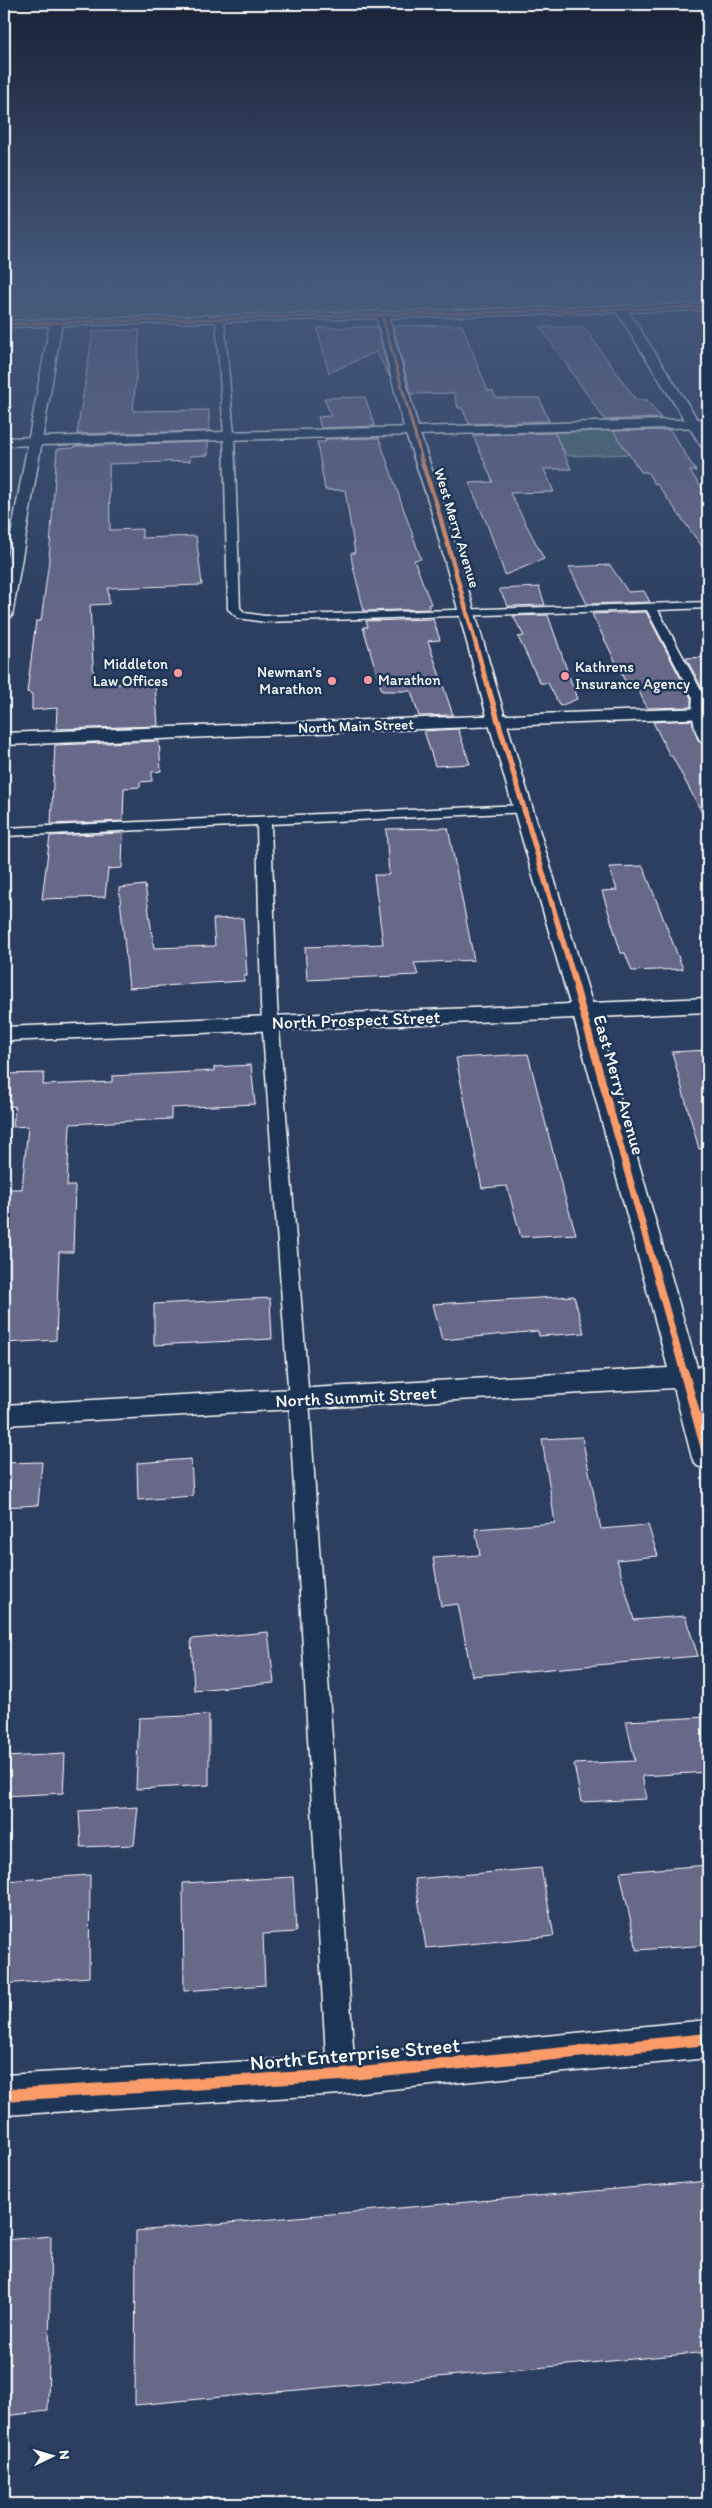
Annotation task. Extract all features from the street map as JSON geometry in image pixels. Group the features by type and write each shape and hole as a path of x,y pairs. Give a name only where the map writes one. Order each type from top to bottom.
{"street":[{"path":"4,616 42,398"},
{"name":"West Merry Avenue","path":"403,398 468,612 497,721"},
{"path":"677,398 708,446"},
{"path":"4,442 708,423"},
{"name":"North Main Street","path":"4,739 703,713"},
{"name":"East Merry Avenue","path":"497,721 583,1011 696,1377 708,1458"},
{"name":"North Prospect Street","path":"4,1034 708,1005"},
{"name":"North Summit Street","path":"4,1414 299,1400 696,1377"},
{"name":"North Enterprise Street","path":"4,2095 341,2075 708,2039"}],"lane":[{"path":"226,398 234,609 242,616 265,619 708,605"},
{"path":"651,607 699,698 708,742"},
{"path":"4,832 524,809"},
{"path":"264,820 270,1024 299,1400 341,2075"}],"green space":[{"path":"623,430 632,442 633,454 568,456 552,433"}],"building":[{"path":"83,398 134,398 133,411 209,410 209,431 77,434"},
{"path":"324,398 365,398 375,426 321,428 318,417 331,416"},
{"path":"455,398 539,398 549,421 469,424 462,408 458,408"},
{"path":"590,398 635,398 636,400 647,400 661,418 605,420"},
{"path":"670,430 696,471 690,471 708,497 708,555 657,484 655,484 647,472 641,472 613,431"},
{"path":"555,433 571,469 544,469 554,492 510,493 544,559 505,575 487,524 469,483 493,482 473,435"},
{"path":"379,438 421,559 414,560 431,604 428,605 430,609 364,611 352,562 351,553 355,553 345,490 325,490 317,442 326,442 325,439"},
{"path":"208,442 208,455 190,456 190,461 109,464 110,530 142,529 142,538 196,536 202,585 108,588 109,604 90,605 94,685 155,682 158,726 56,729 57,708 32,710 32,694 27,692 36,621 41,621 49,560 57,449 74,448 75,446"},
{"path":"610,565 628,592 644,591 650,602 587,604 569,567"},
{"path":"539,587 545,605 508,606 499,589"},
{"path":"646,612 691,698 691,707 647,708 634,681 625,681 592,614"},
{"path":"548,615 577,699 560,706 548,683 540,683 518,637 524,636 513,616"},
{"path":"433,619 440,640 428,641 453,715 419,716 411,691 382,691 363,627 368,627 366,621"},
{"path":"708,657 708,706 706,706 707,697 686,658"},
{"path":"692,720 698,740 708,748 708,824 653,722"},
{"path":"458,729 470,764 435,766 424,731"},
{"path":"159,741 161,771 152,772 152,781 140,782 140,787 124,788 123,821 51,824 55,745"},
{"path":"448,828 474,960 414,963 418,975 307,980 305,947 383,944 374,875 389,875 386,829"},
{"path":"123,833 122,868 108,869 105,897 42,899 50,836"},
{"path":"643,866 683,969 632,971 625,953 621,953 602,891 617,890 609,867"},
{"path":"145,885 154,948 215,946 213,919 243,918 247,976 244,976 244,981 129,988 119,888"},
{"path":"708,1050 708,1148 699,1149 672,1052"},
{"path":"528,1054 561,1184 576,1234 521,1237 507,1186 482,1188 456,1058"},
{"path":"251,1065 255,1104 171,1108 171,1119 70,1124 67,1186 75,1186 73,1252 59,1252 56,1340 4,1343 4,1189 22,1189 28,1126 13,1127 15,1106 4,1107 6,1074 44,1073 43,1085 112,1082 112,1076 214,1071 214,1067"},
{"path":"574,1296 584,1333 539,1336 538,1331 442,1340 433,1304"},
{"path":"270,1298 272,1339 154,1345 154,1304"},
{"path":"582,1437 601,1529 648,1525 658,1556 617,1560 634,1620 685,1616 698,1656 472,1676 458,1604 441,1606 433,1558 480,1555 475,1529 555,1523 542,1439"},
{"path":"191,1459 193,1496 138,1500 137,1463"},
{"path":"42,1462 38,1505 4,1507 4,1463"},
{"path":"268,1632 274,1683 194,1690 191,1639"},
{"path":"209,1715 209,1785 136,1789 139,1718"},
{"path":"708,1717 708,1772 642,1776 647,1799 581,1802 574,1764 635,1761 626,1721"},
{"path":"65,1754 63,1793 4,1796 4,1757"},
{"path":"138,1807 134,1845 81,1847 79,1811"},
{"path":"708,1865 708,1945 637,1950 620,1872"},
{"path":"541,1868 554,1936 426,1948 415,1879"},
{"path":"90,1875 89,1977 4,1984 4,1881"},
{"path":"293,1877 296,1932 263,1934 265,1985 184,1991 183,1883"},
{"path":"708,2181 708,2352 135,2405 136,2231"},
{"path":"51,2236 48,2411 4,2416 4,2240"}],"cycle path":[{"path":"403,398 412,431 437,506 500,731 589,1030 708,1458"},
{"path":"4,2095 341,2075 708,2039"}],"place":[{"name":"Middleton Law Offices","path":"178,673"},
{"name":"Kathrens Insurance Agency","path":"565,676"},
{"name":"Marathon","path":"368,680"},
{"name":"Newman's Marathon","path":"332,681"}]}
